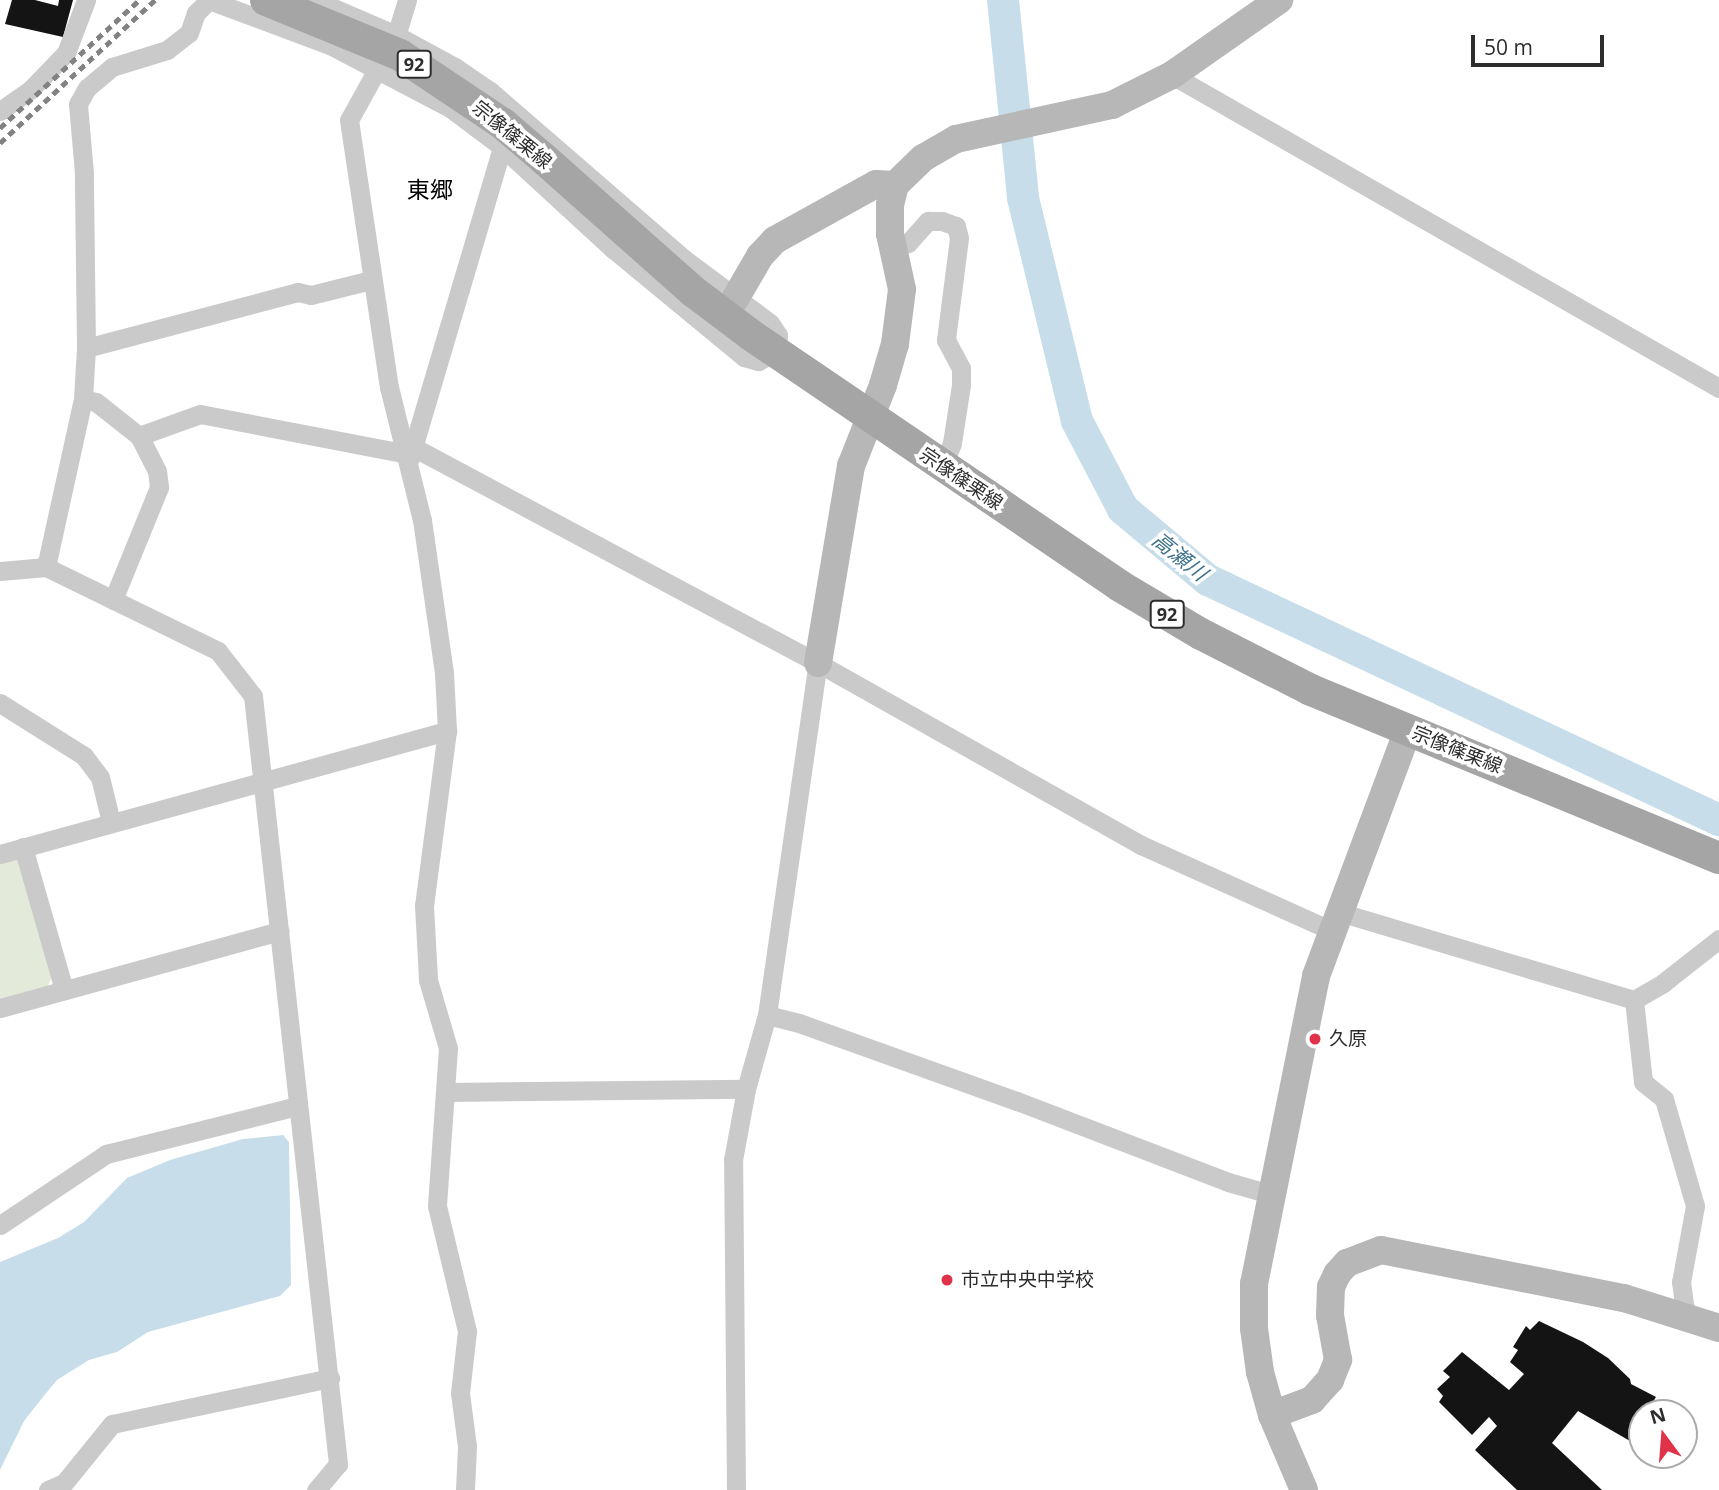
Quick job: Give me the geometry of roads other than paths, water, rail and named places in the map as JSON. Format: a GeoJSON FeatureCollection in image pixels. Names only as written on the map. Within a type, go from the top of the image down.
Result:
{"type":"FeatureCollection","features":[{"type":"Feature","properties":{"kind":"main road","name":"宗像篠栗線"},"geometry":{"type":"LineString","coordinates":[[266,0],[400,55],[503,124],[694,292],[776,352],[1120,586],[1201,634],[1264,668],[1719,858]]}},
{"type":"Feature","properties":{"kind":"street"},"geometry":{"type":"LineString","coordinates":[[0,111],[31,89],[66,53],[86,0]]}},
{"type":"Feature","properties":{"kind":"street"},"geometry":{"type":"LineString","coordinates":[[46,567],[83,400],[86,348],[83,173],[78,104],[87,88],[112,67],[167,50],[189,33],[196,13],[209,0],[332,46],[450,108],[502,147],[612,248],[744,357],[758,361],[776,352],[778,335],[769,323],[735,299],[490,91],[455,67],[396,35],[315,0]]}},
{"type":"Feature","properties":{"kind":"street"},"geometry":{"type":"LineString","coordinates":[[407,0],[396,35],[375,68],[349,120],[389,387],[410,454],[444,673],[447,731],[424,905],[429,979],[447,1048],[437,1206],[467,1331],[460,1393],[467,1446],[465,1490]]}},
{"type":"Feature","properties":{"kind":"street"},"geometry":{"type":"LineString","coordinates":[[736,1490],[733,1160],[746,1089],[767,1014],[818,663],[850,466],[895,344],[902,289],[890,234],[890,205],[895,185],[923,158],[956,139],[1112,105],[1172,75],[1279,0]]}},
{"type":"Feature","properties":{"kind":"street"},"geometry":{"type":"LineString","coordinates":[[1172,75],[1719,388]]}},
{"type":"Feature","properties":{"kind":"street"},"geometry":{"type":"LineString","coordinates":[[410,454],[502,147]]}},
{"type":"Feature","properties":{"kind":"street"},"geometry":{"type":"LineString","coordinates":[[735,299],[760,256],[775,240],[876,184],[895,185]]}},
{"type":"Feature","properties":{"kind":"street"},"geometry":{"type":"LineString","coordinates":[[893,248],[908,243],[928,221],[942,221],[956,226],[959,238],[946,340],[961,368],[961,385],[952,443],[943,467]]}},
{"type":"Feature","properties":{"kind":"street"},"geometry":{"type":"LineString","coordinates":[[86,348],[298,292],[311,295],[371,280]]}},
{"type":"Feature","properties":{"kind":"street"},"geometry":{"type":"LineString","coordinates":[[83,400],[96,402],[139,436],[157,471],[159,487],[113,600]]}},
{"type":"Feature","properties":{"kind":"street"},"geometry":{"type":"LineString","coordinates":[[139,436],[200,414],[410,454],[818,663],[1141,845],[1336,922],[1634,1000],[1663,983],[1719,939]]}},
{"type":"Feature","properties":{"kind":"street"},"geometry":{"type":"LineString","coordinates":[[0,571],[46,567],[218,651],[253,696],[265,781],[297,1106],[338,1464],[316,1490]]}},
{"type":"Feature","properties":{"kind":"street"},"geometry":{"type":"LineString","coordinates":[[0,703],[85,756],[100,777],[111,822]]}},
{"type":"Feature","properties":{"kind":"street"},"geometry":{"type":"LineString","coordinates":[[1304,1490],[1272,1415],[1260,1372],[1254,1328],[1254,1295],[1270,1194],[1316,976],[1408,730]]}},
{"type":"Feature","properties":{"kind":"street"},"geometry":{"type":"LineString","coordinates":[[0,854],[447,731]]}},
{"type":"Feature","properties":{"kind":"street"},"geometry":{"type":"LineString","coordinates":[[23,848],[64,990]]}},
{"type":"Feature","properties":{"kind":"street"},"geometry":{"type":"LineString","coordinates":[[0,1008],[280,931]]}},
{"type":"Feature","properties":{"kind":"street"},"geometry":{"type":"LineString","coordinates":[[1634,1000],[1643,1082],[1664,1099],[1695,1206],[1681,1282],[1686,1316]]}},
{"type":"Feature","properties":{"kind":"street"},"geometry":{"type":"LineString","coordinates":[[767,1014],[1004,1096],[1228,1182],[1270,1194]]}},
{"type":"Feature","properties":{"kind":"street"},"geometry":{"type":"LineString","coordinates":[[445,1092],[746,1089]]}},
{"type":"Feature","properties":{"kind":"street"},"geometry":{"type":"LineString","coordinates":[[0,1225],[106,1154],[297,1106]]}},
{"type":"Feature","properties":{"kind":"street"},"geometry":{"type":"LineString","coordinates":[[1272,1415],[1312,1400],[1330,1380],[1338,1360],[1330,1315],[1331,1287],[1347,1263],[1369,1253],[1400,1252],[1624,1298],[1719,1328]]}},
{"type":"Feature","properties":{"kind":"street"},"geometry":{"type":"LineString","coordinates":[[60,1487],[112,1423],[330,1378]]}},
{"type":"Feature","properties":{"kind":"water"},"geometry":{"type":"Polygon","coordinates":[[[283,1135],[289,1142],[291,1285],[280,1296],[148,1332],[117,1352],[89,1360],[57,1380],[24,1421],[0,1470],[0,1262],[58,1238],[84,1222],[127,1178],[170,1160],[243,1139],[283,1135]]]}},
{"type":"Feature","properties":{"kind":"waterway","name":"高瀬川"},"geometry":{"type":"LineString","coordinates":[[1003,0],[1023,198],[1077,421],[1123,509],[1208,580],[1719,820]]}},
{"type":"Feature","properties":{"kind":"railway"},"geometry":{"type":"LineString","coordinates":[[0,128],[139,0]]}},
{"type":"Feature","properties":{"kind":"railway"},"geometry":{"type":"LineString","coordinates":[[0,143],[155,0]]}},
{"type":"Feature","properties":{"kind":"place","name":"久原"},"geometry":{"type":"Point","coordinates":[1315,1039]}},
{"type":"Feature","properties":{"kind":"place","name":"市立中央中学校"},"geometry":{"type":"Point","coordinates":[947,1280]}},
{"type":"Feature","properties":{"kind":"district","name":"東郷"},"geometry":{"type":"Point","coordinates":[430,189]}}]}
